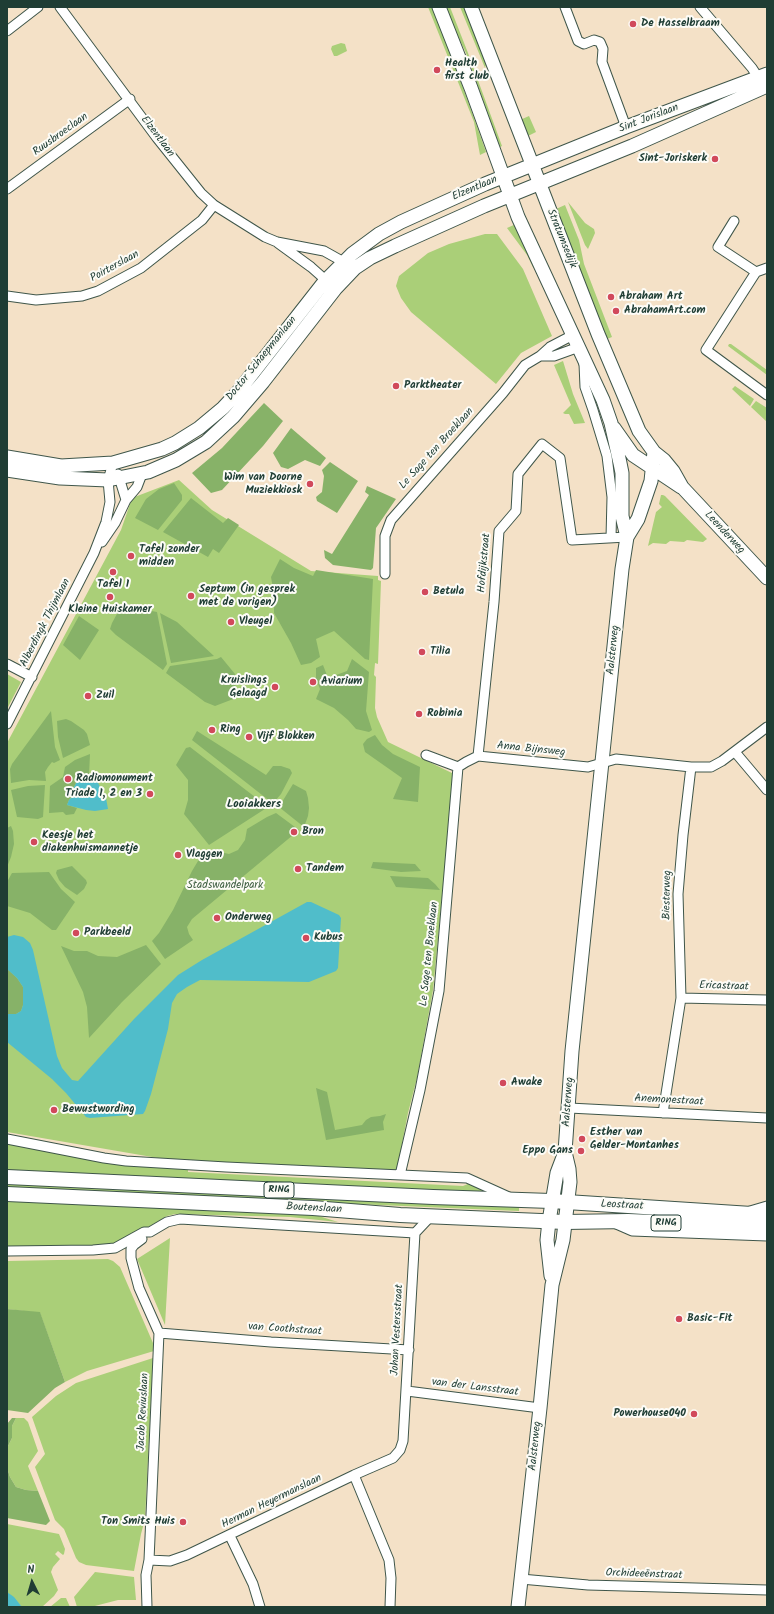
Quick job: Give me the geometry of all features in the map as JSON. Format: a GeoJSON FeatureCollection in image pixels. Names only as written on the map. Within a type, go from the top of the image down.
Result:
{"type":"FeatureCollection","features":[{"type":"Feature","properties":{"kind":"main road"},"geometry":{"type":"LineString","coordinates":[[439,7],[471,88],[518,217],[603,400],[611,423]]}},
{"type":"Feature","properties":{"kind":"main road","name":"Stratumsedijk"},"geometry":{"type":"LineString","coordinates":[[471,7],[598,334],[639,431],[654,452]]}},
{"type":"Feature","properties":{"kind":"main road","name":"Sint Jorislaan"},"geometry":{"type":"LineString","coordinates":[[503,177],[626,127],[764,81]]}},
{"type":"Feature","properties":{"kind":"main road","name":"Sint Jorislaan"},"geometry":{"type":"LineString","coordinates":[[510,196],[632,146],[764,81]]}},
{"type":"Feature","properties":{"kind":"main road","name":"Elzentlaan"},"geometry":{"type":"LineString","coordinates":[[343,262],[379,234],[398,223],[503,177]]}},
{"type":"Feature","properties":{"kind":"main road","name":"Elzentlaan"},"geometry":{"type":"LineString","coordinates":[[336,288],[355,268],[373,256],[510,196]]}},
{"type":"Feature","properties":{"kind":"main road","name":"Doctor Schaepmanlaan"},"geometry":{"type":"LineString","coordinates":[[7,457],[61,466],[113,463],[162,449],[186,436],[214,416],[238,392],[325,281],[343,262]]}},
{"type":"Feature","properties":{"kind":"main road","name":"Doctor Schaepmanlaan"},"geometry":{"type":"LineString","coordinates":[[7,470],[60,478],[114,479],[142,474],[191,452],[220,430],[233,417],[263,382],[336,288]]}},
{"type":"Feature","properties":{"kind":"main road","name":"Leenderweg"},"geometry":{"type":"LineString","coordinates":[[611,423],[634,455],[682,487],[767,578]]}},
{"type":"Feature","properties":{"kind":"main road","name":"Aalsterweg"},"geometry":{"type":"LineString","coordinates":[[518,1607],[552,1285],[562,1243],[567,1202],[569,1176],[566,1152],[572,1051],[595,840],[590,814],[594,771],[603,762],[622,569],[627,537],[622,516],[622,473],[611,423]]}},
{"type":"Feature","properties":{"kind":"main road"},"geometry":{"type":"LineString","coordinates":[[653,468],[654,452]]}},
{"type":"Feature","properties":{"kind":"main road","name":"Leenderweg"},"geometry":{"type":"LineString","coordinates":[[654,452],[674,471],[682,487]]}},
{"type":"Feature","properties":{"kind":"main road","name":"Aalsterweg"},"geometry":{"type":"LineString","coordinates":[[627,537],[638,519],[648,494],[653,468]]}},
{"type":"Feature","properties":{"kind":"main road","name":"Aalsterweg"},"geometry":{"type":"LineString","coordinates":[[552,1285],[547,1240],[551,1201],[557,1173],[566,1152]]}},
{"type":"Feature","properties":{"kind":"main road","name":"Boutenslaan"},"geometry":{"type":"LineString","coordinates":[[7,1177],[551,1201]]}},
{"type":"Feature","properties":{"kind":"main road","name":"Boutenslaan"},"geometry":{"type":"LineString","coordinates":[[7,1194],[313,1208],[549,1222]]}},
{"type":"Feature","properties":{"kind":"main road","name":"Leostraat"},"geometry":{"type":"LineString","coordinates":[[551,1201],[767,1215]]}},
{"type":"Feature","properties":{"kind":"main road","name":"Leostraat"},"geometry":{"type":"LineString","coordinates":[[549,1222],[628,1221],[767,1228]]}},
{"type":"Feature","properties":{"kind":"street"},"geometry":{"type":"LineString","coordinates":[[7,31],[38,7]]}},
{"type":"Feature","properties":{"kind":"street","name":"Elzentlaan"},"geometry":{"type":"LineString","coordinates":[[60,7],[167,150],[201,192],[214,205],[253,231],[277,242],[310,267],[325,281],[336,288]]}},
{"type":"Feature","properties":{"kind":"street"},"geometry":{"type":"LineString","coordinates":[[565,7],[578,41],[584,44],[594,40],[600,42],[603,49],[602,62],[626,127]]}},
{"type":"Feature","properties":{"kind":"street"},"geometry":{"type":"LineString","coordinates":[[700,7],[764,81]]}},
{"type":"Feature","properties":{"kind":"street","name":"Ruusbroeclaan"},"geometry":{"type":"LineString","coordinates":[[7,189],[130,99]]}},
{"type":"Feature","properties":{"kind":"street","name":"Poirterslaan"},"geometry":{"type":"LineString","coordinates":[[7,296],[36,300],[82,296],[98,291],[140,268],[202,220],[214,205]]}},
{"type":"Feature","properties":{"kind":"street"},"geometry":{"type":"LineString","coordinates":[[734,221],[718,247],[756,272]]}},
{"type":"Feature","properties":{"kind":"street","name":"Elzentlaan"},"geometry":{"type":"LineString","coordinates":[[277,242],[324,251],[355,268]]}},
{"type":"Feature","properties":{"kind":"street"},"geometry":{"type":"LineString","coordinates":[[767,268],[756,272],[706,350],[767,395]]}},
{"type":"Feature","properties":{"kind":"street","name":"Le Sage ten Broeklaan"},"geometry":{"type":"LineString","coordinates":[[385,574],[384,536],[391,520],[503,393],[525,365],[540,356],[550,347],[578,347]]}},
{"type":"Feature","properties":{"kind":"street"},"geometry":{"type":"LineString","coordinates":[[578,347],[584,388],[593,410],[607,456],[612,497],[611,538],[627,537]]}},
{"type":"Feature","properties":{"kind":"street","name":"Le Sage ten Broeklaan"},"geometry":{"type":"LineString","coordinates":[[540,356],[554,356],[578,347]]}},
{"type":"Feature","properties":{"kind":"street","name":"Hofdijkstraat"},"geometry":{"type":"LineString","coordinates":[[478,756],[494,602],[499,531],[516,511],[518,474],[542,444],[560,458],[572,540],[611,538]]}},
{"type":"Feature","properties":{"kind":"street","name":"Alberdingk Thijmlaan"},"geometry":{"type":"LineString","coordinates":[[7,724],[94,553],[106,522],[114,479],[113,463]]}},
{"type":"Feature","properties":{"kind":"street","name":"Alberdingk Thijmlaan"},"geometry":{"type":"LineString","coordinates":[[94,553],[115,523],[126,500],[137,487],[142,474]]}},
{"type":"Feature","properties":{"kind":"street"},"geometry":{"type":"LineString","coordinates":[[114,479],[126,500]]}},
{"type":"Feature","properties":{"kind":"street"},"geometry":{"type":"LineString","coordinates":[[7,664],[32,677]]}},
{"type":"Feature","properties":{"kind":"street"},"geometry":{"type":"LineString","coordinates":[[691,767],[711,767],[716,765],[767,727]]}},
{"type":"Feature","properties":{"kind":"street"},"geometry":{"type":"LineString","coordinates":[[735,752],[767,790]]}},
{"type":"Feature","properties":{"kind":"street"},"geometry":{"type":"LineString","coordinates":[[426,755],[458,767],[478,756]]}},
{"type":"Feature","properties":{"kind":"street","name":"Anna Bijnsweg"},"geometry":{"type":"LineString","coordinates":[[478,756],[588,768],[616,759],[691,767]]}},
{"type":"Feature","properties":{"kind":"street","name":"Le Sage ten Broeklaan"},"geometry":{"type":"LineString","coordinates":[[400,1175],[420,1090],[439,991],[458,767]]}},
{"type":"Feature","properties":{"kind":"street","name":"Biesterweg"},"geometry":{"type":"LineString","coordinates":[[663,1113],[681,998],[678,894],[691,767]]}},
{"type":"Feature","properties":{"kind":"street","name":"Ericastraat"},"geometry":{"type":"LineString","coordinates":[[681,998],[767,1000]]}},
{"type":"Feature","properties":{"kind":"street","name":"Anemonestraat"},"geometry":{"type":"LineString","coordinates":[[569,1108],[767,1118]]}},
{"type":"Feature","properties":{"kind":"street","name":"Boutenslaan"},"geometry":{"type":"LineString","coordinates":[[7,1139],[126,1161],[467,1178],[515,1200]]}},
{"type":"Feature","properties":{"kind":"street","name":"Leostraat"},"geometry":{"type":"LineString","coordinates":[[741,1213],[767,1206]]}},
{"type":"Feature","properties":{"kind":"street"},"geometry":{"type":"LineString","coordinates":[[416,1233],[431,1216]]}},
{"type":"Feature","properties":{"kind":"street","name":"Boutenslaan"},"geometry":{"type":"LineString","coordinates":[[7,1251],[93,1250],[114,1248],[144,1232],[150,1232],[167,1222],[180,1219],[416,1233]]}},
{"type":"Feature","properties":{"kind":"street","name":"Leostraat"},"geometry":{"type":"LineString","coordinates":[[611,1222],[632,1231],[767,1236]]}},
{"type":"Feature","properties":{"kind":"street","name":"Jacob Reviuslaan"},"geometry":{"type":"LineString","coordinates":[[147,1607],[146,1575],[149,1560],[159,1333],[139,1288],[131,1258],[131,1249],[150,1232]]}},
{"type":"Feature","properties":{"kind":"street","name":"Johan Vestersstraat"},"geometry":{"type":"LineString","coordinates":[[400,1450],[404,1441],[416,1233]]}},
{"type":"Feature","properties":{"kind":"street","name":"van Coothstraat"},"geometry":{"type":"LineString","coordinates":[[159,1333],[271,1342],[409,1350]]}},
{"type":"Feature","properties":{"kind":"street","name":"van der Lansstraat"},"geometry":{"type":"LineString","coordinates":[[407,1391],[540,1408]]}},
{"type":"Feature","properties":{"kind":"street","name":"Herman Heyermanslaan"},"geometry":{"type":"LineString","coordinates":[[149,1560],[170,1561],[187,1555],[230,1536],[354,1475],[393,1458],[400,1450]]}},
{"type":"Feature","properties":{"kind":"street"},"geometry":{"type":"LineString","coordinates":[[354,1475],[389,1560],[391,1578],[390,1607]]}},
{"type":"Feature","properties":{"kind":"street"},"geometry":{"type":"LineString","coordinates":[[230,1536],[253,1584],[260,1607]]}},
{"type":"Feature","properties":{"kind":"street","name":"Orchideeënstraat"},"geometry":{"type":"LineString","coordinates":[[521,1579],[588,1585],[767,1590]]}},
{"type":"Feature","properties":{"kind":"green space"},"geometry":{"type":"Polygon","coordinates":[[[428,7],[434,7],[486,152],[480,155],[474,122],[428,7]]]}},
{"type":"Feature","properties":{"kind":"green space"},"geometry":{"type":"Polygon","coordinates":[[[444,7],[450,7],[502,146],[500,147],[466,53],[444,7]]]}},
{"type":"Feature","properties":{"kind":"green space"},"geometry":{"type":"Polygon","coordinates":[[[460,7],[466,7],[487,61],[485,68],[460,7]]]}},
{"type":"Feature","properties":{"kind":"green space"},"geometry":{"type":"Polygon","coordinates":[[[341,43],[345,44],[347,51],[334,56],[331,49],[332,46],[341,43]]]}},
{"type":"Feature","properties":{"kind":"green space"},"geometry":{"type":"Polygon","coordinates":[[[529,116],[536,132],[528,136],[520,120],[529,116]]]}},
{"type":"Feature","properties":{"kind":"green space"},"geometry":{"type":"Polygon","coordinates":[[[568,202],[585,223],[594,229],[595,233],[588,249],[585,245],[568,202]]]}},
{"type":"Feature","properties":{"kind":"green space"},"geometry":{"type":"Polygon","coordinates":[[[565,205],[579,240],[584,264],[612,337],[607,339],[556,209],[565,205]]]}},
{"type":"Feature","properties":{"kind":"green space"},"geometry":{"type":"Polygon","coordinates":[[[516,224],[535,266],[533,267],[527,255],[507,228],[516,224]]]}},
{"type":"Feature","properties":{"kind":"green space"},"geometry":{"type":"Polygon","coordinates":[[[485,234],[497,234],[523,269],[552,336],[521,353],[496,384],[411,312],[401,298],[396,286],[399,276],[428,253],[449,244],[485,234]]]}},
{"type":"Feature","properties":{"kind":"green space"},"geometry":{"type":"Polygon","coordinates":[[[729,344],[767,370],[767,375],[728,346],[729,344]]]}},
{"type":"Feature","properties":{"kind":"green space"},"geometry":{"type":"Polygon","coordinates":[[[563,361],[573,394],[585,423],[574,424],[569,414],[563,413],[571,405],[554,365],[563,361]]]}},
{"type":"Feature","properties":{"kind":"green space"},"geometry":{"type":"Polygon","coordinates":[[[735,386],[754,399],[750,406],[732,389],[735,386]]]}},
{"type":"Feature","properties":{"kind":"green space"},"geometry":{"type":"Polygon","coordinates":[[[756,401],[767,408],[767,422],[751,407],[756,401]]]}},
{"type":"Feature","properties":{"kind":"green space"},"geometry":{"type":"Polygon","coordinates":[[[264,403],[283,421],[263,446],[222,490],[211,493],[192,473],[222,448],[264,403]]]}},
{"type":"Feature","properties":{"kind":"green space"},"geometry":{"type":"Polygon","coordinates":[[[291,428],[326,458],[320,466],[305,460],[288,469],[281,467],[273,453],[291,428]]]}},
{"type":"Feature","properties":{"kind":"green space"},"geometry":{"type":"Polygon","coordinates":[[[330,462],[358,481],[337,513],[317,501],[316,497],[322,492],[324,476],[322,470],[330,462]]]}},
{"type":"Feature","properties":{"kind":"green space","name":"Stadswandelpark"},"geometry":{"type":"Polygon","coordinates":[[[179,480],[212,510],[311,571],[378,576],[378,580],[381,581],[378,664],[375,663],[374,675],[376,677],[375,708],[377,717],[388,742],[454,774],[433,990],[417,1078],[408,1113],[396,1175],[158,1158],[7,1132],[7,743],[121,530],[132,498],[179,480]]]}},
{"type":"Feature","properties":{"kind":"green space"},"geometry":{"type":"Polygon","coordinates":[[[174,483],[182,495],[182,500],[158,530],[135,518],[146,499],[159,489],[174,483]]]}},
{"type":"Feature","properties":{"kind":"green space"},"geometry":{"type":"Polygon","coordinates":[[[367,486],[396,499],[376,528],[373,568],[371,570],[333,565],[325,558],[324,550],[332,554],[369,495],[365,492],[367,486]]]}},
{"type":"Feature","properties":{"kind":"green space"},"geometry":{"type":"Polygon","coordinates":[[[661,495],[665,496],[707,539],[703,542],[687,540],[684,542],[670,541],[666,544],[653,543],[648,546],[656,512],[662,507],[659,504],[661,495]]]}},
{"type":"Feature","properties":{"kind":"green space"},"geometry":{"type":"Polygon","coordinates":[[[191,498],[223,523],[228,518],[239,525],[219,553],[213,549],[208,557],[163,532],[191,498]]]}},
{"type":"Feature","properties":{"kind":"green space"},"geometry":{"type":"Polygon","coordinates":[[[280,559],[294,568],[313,576],[316,570],[373,579],[369,660],[365,659],[334,631],[316,639],[320,657],[311,663],[301,665],[291,643],[274,613],[274,594],[271,577],[280,559]]]}},
{"type":"Feature","properties":{"kind":"green space"},"geometry":{"type":"Polygon","coordinates":[[[141,609],[157,612],[167,664],[163,670],[110,629],[118,612],[141,609]]]}},
{"type":"Feature","properties":{"kind":"green space"},"geometry":{"type":"Polygon","coordinates":[[[160,613],[177,622],[214,656],[171,663],[160,613]]]}},
{"type":"Feature","properties":{"kind":"green space"},"geometry":{"type":"Polygon","coordinates":[[[79,616],[99,630],[80,660],[63,645],[79,616]]]}},
{"type":"Feature","properties":{"kind":"green space"},"geometry":{"type":"Polygon","coordinates":[[[221,657],[235,674],[236,698],[215,706],[205,702],[166,673],[170,666],[217,659],[221,657]]]}},
{"type":"Feature","properties":{"kind":"green space"},"geometry":{"type":"Polygon","coordinates":[[[352,659],[369,672],[366,711],[372,730],[369,732],[356,729],[334,708],[316,699],[320,689],[316,679],[316,668],[323,665],[328,678],[347,671],[352,659]]]}},
{"type":"Feature","properties":{"kind":"green space"},"geometry":{"type":"Polygon","coordinates":[[[7,674],[21,682],[7,709],[7,674]]]}},
{"type":"Feature","properties":{"kind":"green space"},"geometry":{"type":"Polygon","coordinates":[[[51,711],[55,747],[60,760],[54,763],[52,762],[48,767],[45,772],[46,781],[29,780],[11,783],[10,769],[12,764],[51,711]]]}},
{"type":"Feature","properties":{"kind":"green space"},"geometry":{"type":"Polygon","coordinates":[[[66,719],[84,730],[87,734],[90,745],[63,758],[58,737],[57,721],[66,719]]]}},
{"type":"Feature","properties":{"kind":"green space"},"geometry":{"type":"Polygon","coordinates":[[[197,731],[266,775],[273,766],[281,766],[290,769],[292,773],[281,794],[275,801],[271,802],[192,740],[197,731]]]}},
{"type":"Feature","properties":{"kind":"green space"},"geometry":{"type":"Polygon","coordinates":[[[375,735],[382,745],[393,754],[420,767],[418,802],[393,799],[402,778],[365,752],[363,744],[367,739],[375,735]]]}},
{"type":"Feature","properties":{"kind":"green space"},"geometry":{"type":"Polygon","coordinates":[[[190,747],[268,807],[209,845],[184,814],[188,800],[188,780],[176,765],[186,748],[190,747]]]}},
{"type":"Feature","properties":{"kind":"green space"},"geometry":{"type":"Polygon","coordinates":[[[90,754],[89,776],[84,774],[76,783],[73,796],[67,805],[77,808],[74,814],[66,815],[63,812],[49,813],[50,786],[63,777],[65,767],[75,760],[90,754]]]}},
{"type":"Feature","properties":{"kind":"green space"},"geometry":{"type":"Polygon","coordinates":[[[293,784],[306,791],[308,798],[308,816],[304,827],[279,807],[293,784]]]}},
{"type":"Feature","properties":{"kind":"green space"},"geometry":{"type":"Polygon","coordinates":[[[45,785],[43,817],[38,819],[17,817],[11,790],[28,786],[45,785]]]}},
{"type":"Feature","properties":{"kind":"green space"},"geometry":{"type":"Polygon","coordinates":[[[276,813],[299,830],[192,919],[187,927],[193,940],[165,959],[152,941],[159,933],[173,910],[198,861],[211,850],[229,854],[238,850],[245,840],[247,829],[276,813]]]}},
{"type":"Feature","properties":{"kind":"green space"},"geometry":{"type":"Polygon","coordinates":[[[11,826],[14,844],[7,867],[7,828],[11,826]]]}},
{"type":"Feature","properties":{"kind":"green space"},"geometry":{"type":"Polygon","coordinates":[[[373,862],[415,864],[421,871],[401,872],[371,868],[373,862]]]}},
{"type":"Feature","properties":{"kind":"green space"},"geometry":{"type":"Polygon","coordinates":[[[72,866],[86,880],[87,883],[84,889],[77,895],[65,887],[59,880],[56,873],[57,870],[72,866]]]}},
{"type":"Feature","properties":{"kind":"green space"},"geometry":{"type":"Polygon","coordinates":[[[49,872],[61,889],[75,902],[56,930],[52,930],[30,913],[7,906],[7,882],[12,873],[49,872]]]}},
{"type":"Feature","properties":{"kind":"green space"},"geometry":{"type":"Polygon","coordinates":[[[390,876],[428,878],[440,890],[396,887],[390,876]]]}},
{"type":"Feature","properties":{"kind":"green space"},"geometry":{"type":"Polygon","coordinates":[[[146,945],[161,964],[122,1002],[89,1038],[87,1007],[83,992],[61,946],[74,951],[87,951],[98,956],[117,957],[146,945]]]}},
{"type":"Feature","properties":{"kind":"green space"},"geometry":{"type":"Polygon","coordinates":[[[7,969],[17,978],[23,987],[23,1005],[21,1011],[11,1015],[7,1014],[7,969]]]}},
{"type":"Feature","properties":{"kind":"green space"},"geometry":{"type":"Polygon","coordinates":[[[316,1088],[327,1092],[335,1130],[362,1125],[371,1117],[386,1114],[383,1122],[384,1130],[326,1140],[316,1088]]]}},
{"type":"Feature","properties":{"kind":"green space"},"geometry":{"type":"Polygon","coordinates":[[[7,1143],[188,1168],[188,1172],[463,1186],[470,1183],[489,1191],[489,1193],[7,1172],[7,1143]]]}},
{"type":"Feature","properties":{"kind":"green space"},"geometry":{"type":"Polygon","coordinates":[[[7,1182],[519,1205],[519,1211],[7,1189],[7,1182]]]}},
{"type":"Feature","properties":{"kind":"green space"},"geometry":{"type":"Polygon","coordinates":[[[7,1198],[306,1212],[338,1222],[290,1217],[175,1214],[167,1216],[123,1242],[111,1245],[7,1248],[7,1198]]]}},
{"type":"Feature","properties":{"kind":"green space"},"geometry":{"type":"Polygon","coordinates":[[[170,1238],[165,1325],[137,1259],[170,1238]]]}},
{"type":"Feature","properties":{"kind":"green space"},"geometry":{"type":"Polygon","coordinates":[[[108,1259],[120,1267],[153,1343],[154,1351],[87,1371],[65,1382],[40,1313],[7,1309],[7,1261],[108,1259]]]}},
{"type":"Feature","properties":{"kind":"green space"},"geometry":{"type":"Polygon","coordinates":[[[7,1309],[40,1312],[65,1382],[55,1388],[28,1413],[7,1410],[7,1309]]]}},
{"type":"Feature","properties":{"kind":"green space"},"geometry":{"type":"Polygon","coordinates":[[[153,1358],[145,1519],[134,1571],[86,1565],[79,1562],[76,1558],[64,1529],[55,1520],[35,1467],[45,1454],[32,1417],[56,1396],[76,1383],[153,1358]]]}},
{"type":"Feature","properties":{"kind":"green space"},"geometry":{"type":"Polygon","coordinates":[[[12,1418],[16,1418],[12,1426],[12,1438],[7,1448],[7,1424],[12,1418]]]}},
{"type":"Feature","properties":{"kind":"green space"},"geometry":{"type":"Polygon","coordinates":[[[16,1418],[24,1418],[28,1422],[38,1451],[28,1466],[38,1491],[16,1487],[7,1468],[7,1448],[12,1438],[12,1426],[16,1418]]]}},
{"type":"Feature","properties":{"kind":"green space"},"geometry":{"type":"Polygon","coordinates":[[[7,1468],[16,1487],[38,1491],[50,1521],[46,1525],[7,1518],[7,1468]]]}},
{"type":"Feature","properties":{"kind":"green space"},"geometry":{"type":"Polygon","coordinates":[[[7,1524],[59,1534],[65,1549],[64,1554],[63,1555],[58,1551],[55,1554],[60,1559],[53,1567],[51,1572],[58,1590],[42,1607],[22,1607],[7,1592],[7,1524]]]}},
{"type":"Feature","properties":{"kind":"green space"},"geometry":{"type":"Polygon","coordinates":[[[95,1572],[134,1577],[136,1600],[118,1600],[91,1607],[77,1607],[74,1597],[95,1572]]]}},
{"type":"Feature","properties":{"kind":"green space"},"geometry":{"type":"Polygon","coordinates":[[[61,1598],[66,1598],[70,1607],[50,1607],[61,1598]]]}},
{"type":"Feature","properties":{"kind":"water"},"geometry":{"type":"Polygon","coordinates":[[[84,774],[97,781],[106,798],[108,809],[95,811],[67,805],[73,796],[74,787],[80,775],[84,774]]]}},
{"type":"Feature","properties":{"kind":"water"},"geometry":{"type":"Polygon","coordinates":[[[307,902],[311,902],[339,915],[341,918],[338,968],[336,971],[309,982],[200,980],[177,994],[172,1003],[168,1029],[151,1094],[143,1114],[90,1118],[86,1117],[52,1079],[7,1042],[7,1014],[16,1014],[21,1011],[23,1005],[23,987],[17,978],[7,969],[7,937],[14,935],[23,937],[30,943],[33,950],[57,1056],[62,1068],[72,1080],[78,1081],[134,1019],[178,975],[202,960],[307,902]]]}},
{"type":"Feature","properties":{"kind":"water"},"geometry":{"type":"Polygon","coordinates":[[[7,1592],[14,1597],[22,1607],[7,1607],[7,1592]]]}},
{"type":"Feature","properties":{"kind":"place","name":"De Hasselbraam"},"geometry":{"type":"Point","coordinates":[633,24]}},
{"type":"Feature","properties":{"kind":"place","name":"Health first club"},"geometry":{"type":"Point","coordinates":[437,70]}},
{"type":"Feature","properties":{"kind":"place","name":"Sint-Joriskerk"},"geometry":{"type":"Point","coordinates":[715,159]}},
{"type":"Feature","properties":{"kind":"place","name":"Abraham Art"},"geometry":{"type":"Point","coordinates":[611,297]}},
{"type":"Feature","properties":{"kind":"place","name":"AbrahamArt.com"},"geometry":{"type":"Point","coordinates":[616,311]}},
{"type":"Feature","properties":{"kind":"place","name":"Parktheater"},"geometry":{"type":"Point","coordinates":[396,386]}},
{"type":"Feature","properties":{"kind":"place","name":"Wim van Doorne Muziekkiosk"},"geometry":{"type":"Point","coordinates":[310,484]}},
{"type":"Feature","properties":{"kind":"place","name":"Tafel zonder midden"},"geometry":{"type":"Point","coordinates":[131,556]}},
{"type":"Feature","properties":{"kind":"place","name":"Tafel 1"},"geometry":{"type":"Point","coordinates":[113,572]}},
{"type":"Feature","properties":{"kind":"place","name":"Betula"},"geometry":{"type":"Point","coordinates":[425,592]}},
{"type":"Feature","properties":{"kind":"place","name":"Septum (in gesprek met de vorigen)"},"geometry":{"type":"Point","coordinates":[191,596]}},
{"type":"Feature","properties":{"kind":"place","name":"Kleine Huiskamer"},"geometry":{"type":"Point","coordinates":[110,597]}},
{"type":"Feature","properties":{"kind":"place","name":"Vleugel"},"geometry":{"type":"Point","coordinates":[231,622]}},
{"type":"Feature","properties":{"kind":"place","name":"Tilia"},"geometry":{"type":"Point","coordinates":[422,652]}},
{"type":"Feature","properties":{"kind":"place","name":"Aviarium"},"geometry":{"type":"Point","coordinates":[313,682]}},
{"type":"Feature","properties":{"kind":"place","name":"Kruislings Gelaagd"},"geometry":{"type":"Point","coordinates":[275,687]}},
{"type":"Feature","properties":{"kind":"place","name":"Zuil"},"geometry":{"type":"Point","coordinates":[88,696]}},
{"type":"Feature","properties":{"kind":"place","name":"Robinia"},"geometry":{"type":"Point","coordinates":[419,714]}},
{"type":"Feature","properties":{"kind":"place","name":"Ring"},"geometry":{"type":"Point","coordinates":[212,730]}},
{"type":"Feature","properties":{"kind":"place","name":"Vijf Blokken"},"geometry":{"type":"Point","coordinates":[249,737]}},
{"type":"Feature","properties":{"kind":"place","name":"Radiomonument"},"geometry":{"type":"Point","coordinates":[68,779]}},
{"type":"Feature","properties":{"kind":"place","name":"Triade 1, 2 en 3"},"geometry":{"type":"Point","coordinates":[150,794]}},
{"type":"Feature","properties":{"kind":"place","name":"Bron"},"geometry":{"type":"Point","coordinates":[294,832]}},
{"type":"Feature","properties":{"kind":"place","name":"Keesje het diakenhuismannetje"},"geometry":{"type":"Point","coordinates":[34,842]}},
{"type":"Feature","properties":{"kind":"place","name":"Vlaggen"},"geometry":{"type":"Point","coordinates":[178,855]}},
{"type":"Feature","properties":{"kind":"place","name":"Tandem"},"geometry":{"type":"Point","coordinates":[298,869]}},
{"type":"Feature","properties":{"kind":"place","name":"Onderweg"},"geometry":{"type":"Point","coordinates":[217,918]}},
{"type":"Feature","properties":{"kind":"place","name":"Parkbeeld"},"geometry":{"type":"Point","coordinates":[76,933]}},
{"type":"Feature","properties":{"kind":"place","name":"Kubus"},"geometry":{"type":"Point","coordinates":[306,938]}},
{"type":"Feature","properties":{"kind":"place","name":"Awake"},"geometry":{"type":"Point","coordinates":[503,1083]}},
{"type":"Feature","properties":{"kind":"place","name":"Bewustwording"},"geometry":{"type":"Point","coordinates":[54,1110]}},
{"type":"Feature","properties":{"kind":"place","name":"Esther van Gelder-Montanhes"},"geometry":{"type":"Point","coordinates":[582,1139]}},
{"type":"Feature","properties":{"kind":"place","name":"Eppo Gans"},"geometry":{"type":"Point","coordinates":[581,1151]}},
{"type":"Feature","properties":{"kind":"place","name":"Basic-Fit"},"geometry":{"type":"Point","coordinates":[679,1319]}},
{"type":"Feature","properties":{"kind":"place","name":"Powerhouse040"},"geometry":{"type":"Point","coordinates":[694,1414]}},
{"type":"Feature","properties":{"kind":"place","name":"Ton Smits Huis"},"geometry":{"type":"Point","coordinates":[183,1522]}},
{"type":"Feature","properties":{"kind":"district","name":"Looiakkers"},"geometry":{"type":"Point","coordinates":[254,805]}}]}
